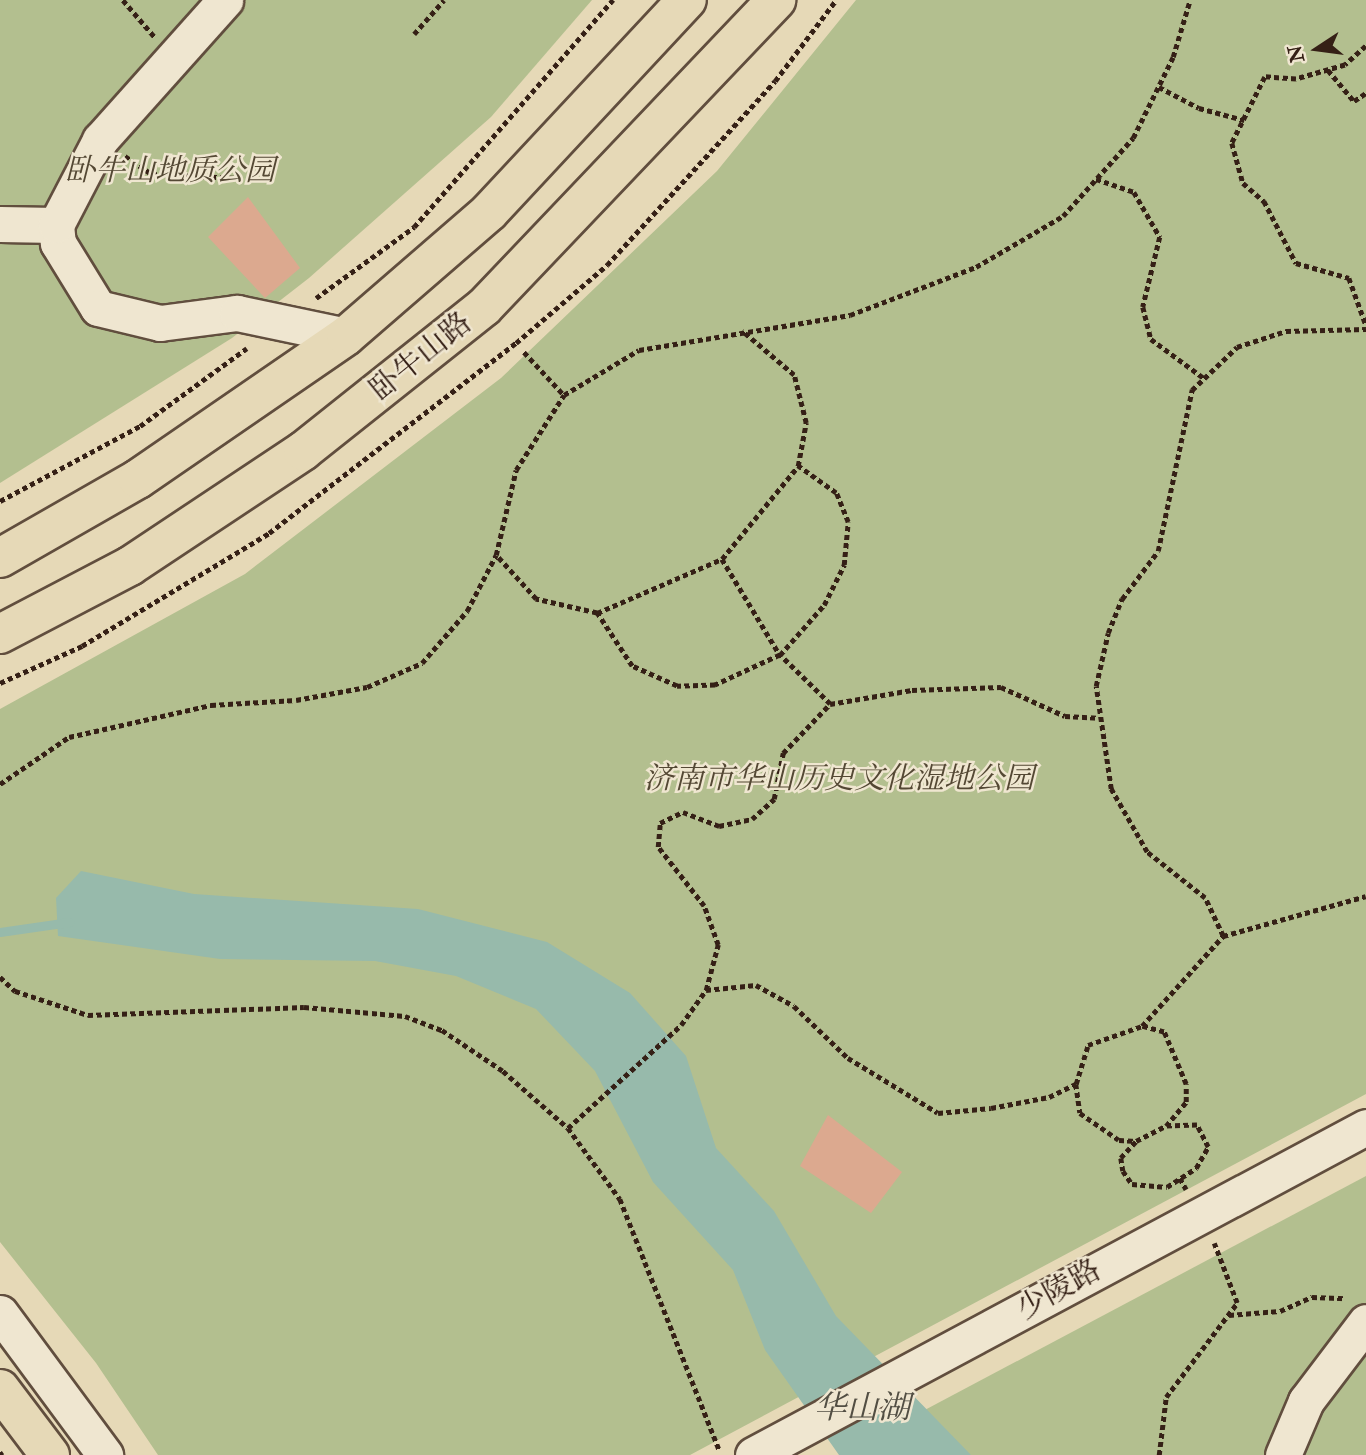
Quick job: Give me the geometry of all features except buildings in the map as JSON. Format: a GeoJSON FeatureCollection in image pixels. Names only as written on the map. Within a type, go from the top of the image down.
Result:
{"type":"FeatureCollection","features":[{"type":"Feature","properties":{"kind":"main road"},"geometry":{"type":"LineString","coordinates":[[0,558],[138,479],[346,336],[489,212],[687,0]]}},
{"type":"Feature","properties":{"kind":"main road","name":"卧牛山路"},"geometry":{"type":"LineString","coordinates":[[0,634],[130,566],[303,451],[484,307],[776,0]]}},
{"type":"Feature","properties":{"kind":"main road"},"geometry":{"type":"LineString","coordinates":[[0,1389],[50,1455]]}},
{"type":"Feature","properties":{"kind":"street"},"geometry":{"type":"LineString","coordinates":[[225,0],[100,140],[56,225],[58,243],[98,308],[160,323],[237,313],[346,336]]}},
{"type":"Feature","properties":{"kind":"street"},"geometry":{"type":"LineString","coordinates":[[0,224],[56,225]]}},
{"type":"Feature","properties":{"kind":"street","name":"少陵路"},"geometry":{"type":"LineString","coordinates":[[753,1455],[905,1375],[1200,1212],[1366,1127]]}},
{"type":"Feature","properties":{"kind":"street"},"geometry":{"type":"LineString","coordinates":[[1283,1455],[1306,1401],[1360,1312]]}},
{"type":"Feature","properties":{"kind":"street"},"geometry":{"type":"LineString","coordinates":[[0,1313],[105,1455]]}},
{"type":"Feature","properties":{"kind":"path"},"geometry":{"type":"LineString","coordinates":[[122,0],[173,58]]}},
{"type":"Feature","properties":{"kind":"path"},"geometry":{"type":"LineString","coordinates":[[414,34],[444,0]]}},
{"type":"Feature","properties":{"kind":"path"},"geometry":{"type":"LineString","coordinates":[[0,501],[140,426],[414,227],[613,0]]}},
{"type":"Feature","properties":{"kind":"path"},"geometry":{"type":"LineString","coordinates":[[0,784],[69,737],[211,705],[296,700],[367,687],[422,663],[467,611],[496,555],[516,470],[564,395],[639,350],[741,330],[850,315],[976,267],[1063,216],[1133,138],[1158,87],[1190,0]]}},
{"type":"Feature","properties":{"kind":"path"},"geometry":{"type":"LineString","coordinates":[[1223,936],[1205,898],[1147,852],[1111,789],[1098,718],[1096,686],[1108,633],[1122,599],[1158,551],[1192,390],[1237,347],[1286,331],[1365,328],[1349,278],[1296,262],[1264,201],[1242,183],[1232,143],[1265,77],[1296,79],[1345,65],[1366,46]]}},
{"type":"Feature","properties":{"kind":"path"},"geometry":{"type":"LineString","coordinates":[[1328,70],[1354,101],[1366,93]]}},
{"type":"Feature","properties":{"kind":"path"},"geometry":{"type":"LineString","coordinates":[[1158,87],[1199,108],[1244,120]]}},
{"type":"Feature","properties":{"kind":"path"},"geometry":{"type":"LineString","coordinates":[[100,140],[152,174],[238,178]]}},
{"type":"Feature","properties":{"kind":"path"},"geometry":{"type":"LineString","coordinates":[[1096,179],[1134,192],[1160,237],[1143,307],[1151,339],[1205,379]]}},
{"type":"Feature","properties":{"kind":"path"},"geometry":{"type":"LineString","coordinates":[[496,555],[536,600],[597,613],[722,559],[798,466],[806,423],[794,375],[741,330]]}},
{"type":"Feature","properties":{"kind":"path"},"geometry":{"type":"LineString","coordinates":[[524,352],[564,395]]}},
{"type":"Feature","properties":{"kind":"path"},"geometry":{"type":"LineString","coordinates":[[597,613],[632,666],[677,686],[715,685],[780,655],[824,606],[844,565],[848,522],[836,493],[798,466]]}},
{"type":"Feature","properties":{"kind":"path"},"geometry":{"type":"LineString","coordinates":[[722,559],[780,655],[830,704]]}},
{"type":"Feature","properties":{"kind":"path"},"geometry":{"type":"LineString","coordinates":[[568,1128],[681,1025],[706,990],[718,945],[704,906],[658,847],[660,823],[683,812],[719,826],[752,818],[774,799],[783,754],[830,704],[912,690],[1001,687],[1065,716],[1098,718]]}},
{"type":"Feature","properties":{"kind":"path"},"geometry":{"type":"LineString","coordinates":[[1136,1141],[1096,1129],[1080,1113],[1076,1084],[1088,1045],[1142,1026],[1223,936],[1366,895]]}},
{"type":"Feature","properties":{"kind":"path"},"geometry":{"type":"LineString","coordinates":[[0,977],[15,991],[88,1015],[304,1007],[405,1016],[442,1030],[503,1071],[568,1128],[620,1199],[722,1455]]}},
{"type":"Feature","properties":{"kind":"path"},"geometry":{"type":"LineString","coordinates":[[706,990],[756,985],[794,1006],[848,1058],[938,1112],[1049,1097],[1076,1084]]}},
{"type":"Feature","properties":{"kind":"path"},"geometry":{"type":"LineString","coordinates":[[1142,1026],[1164,1032],[1186,1084],[1186,1102],[1166,1126],[1136,1141],[1121,1158],[1123,1171],[1132,1184],[1167,1187],[1196,1168],[1208,1147],[1197,1125],[1166,1126]]}},
{"type":"Feature","properties":{"kind":"path"},"geometry":{"type":"LineString","coordinates":[[1159,1455],[1166,1397],[1237,1303],[1200,1212]]}},
{"type":"Feature","properties":{"kind":"path"},"geometry":{"type":"LineString","coordinates":[[1229,1315],[1280,1311],[1312,1297],[1360,1312]]}},
{"type":"Feature","properties":{"kind":"green space","name":"卧牛山地质公园"},"geometry":{"type":"Polygon","coordinates":[[[0,0],[592,0],[491,117],[309,278],[232,338],[0,483],[0,0]]]}},
{"type":"Feature","properties":{"kind":"green space","name":"济南市华山历史文化湿地公园"},"geometry":{"type":"Polygon","coordinates":[[[856,0],[1366,0],[1366,1094],[690,1455],[158,1455],[96,1363],[0,1242],[0,709],[245,574],[501,378],[717,171],[856,0]]]}},
{"type":"Feature","properties":{"kind":"green space"},"geometry":{"type":"Polygon","coordinates":[[[1366,1176],[1366,1455],[840,1455],[1366,1176]]]}},
{"type":"Feature","properties":{"kind":"water","name":"华山湖"},"geometry":{"type":"Polygon","coordinates":[[[81,871],[194,894],[418,909],[547,942],[630,993],[686,1056],[716,1148],[774,1211],[836,1316],[971,1455],[839,1455],[765,1350],[733,1270],[653,1182],[595,1071],[536,1009],[456,976],[375,961],[220,959],[58,936],[56,898],[81,871]]]}},
{"type":"Feature","properties":{"kind":"waterway"},"geometry":{"type":"LineString","coordinates":[[0,932],[69,922]]}}]}
